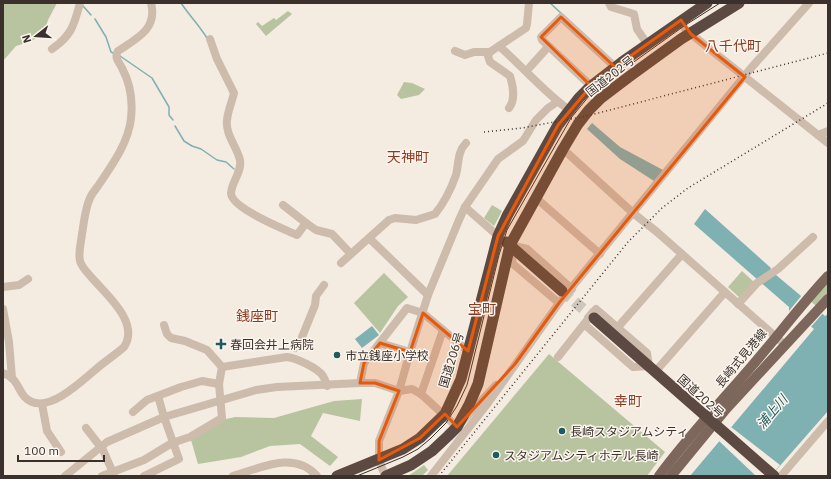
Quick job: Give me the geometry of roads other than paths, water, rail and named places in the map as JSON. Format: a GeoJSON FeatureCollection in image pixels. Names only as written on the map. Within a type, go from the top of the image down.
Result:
{"type":"FeatureCollection","features":[{"type":"Feature","properties":{"kind":"highway","name":"国道202号"},"geometry":{"type":"LineString","coordinates":[[498,236],[507,216],[558,125],[569,110],[591,86],[615,67],[648,45],[681,20],[708,3]]}},
{"type":"Feature","properties":{"kind":"highway","name":"国道202号"},"geometry":{"type":"LineString","coordinates":[[510,246],[563,149],[578,124],[589,110],[601,98],[681,39],[739,3]]}},
{"type":"Feature","properties":{"kind":"highway"},"geometry":{"type":"LineString","coordinates":[[498,236],[567,290]]}},
{"type":"Feature","properties":{"kind":"highway","name":"国道206号"},"geometry":{"type":"LineString","coordinates":[[337,476],[353,473],[403,449],[420,438],[445,414],[461,379],[498,236]]}},
{"type":"Feature","properties":{"kind":"highway"},"geometry":{"type":"LineString","coordinates":[[385,476],[411,465],[432,451],[457,427],[469,405],[478,384],[510,246]]}},
{"type":"Feature","properties":{"kind":"highway","name":"国道202号"},"geometry":{"type":"LineString","coordinates":[[594,318],[710,421],[775,476]]}},
{"type":"Feature","properties":{"kind":"main road","name":"長崎式見港線"},"geometry":{"type":"LineString","coordinates":[[671,476],[710,421],[808,297],[828,276]]}},
{"type":"Feature","properties":{"kind":"main road","name":"長崎式見港線"},"geometry":{"type":"LineString","coordinates":[[659,476],[676,453],[760,372],[828,298]]}},
{"type":"Feature","properties":{"kind":"street"},"geometry":{"type":"LineString","coordinates":[[52,49],[65,40],[69,34],[80,3]]}},
{"type":"Feature","properties":{"kind":"street"},"geometry":{"type":"LineString","coordinates":[[3,373],[16,381],[23,395],[27,399],[32,402],[42,404],[68,393],[75,388],[124,347],[128,340],[128,328],[125,320],[117,307],[83,267],[79,253],[89,199],[118,155],[126,139],[129,127],[132,105],[129,84],[116,54],[146,31],[153,14],[151,3]]}},
{"type":"Feature","properties":{"kind":"street"},"geometry":{"type":"LineString","coordinates":[[456,51],[465,55],[474,52],[490,52],[500,46],[526,28],[528,24],[529,3]]}},
{"type":"Feature","properties":{"kind":"street"},"geometry":{"type":"LineString","coordinates":[[609,3],[611,7],[634,14],[637,29],[648,45]]}},
{"type":"Feature","properties":{"kind":"street"},"geometry":{"type":"LineString","coordinates":[[431,476],[488,403],[567,290],[600,254],[761,57],[809,3]]}},
{"type":"Feature","properties":{"kind":"street"},"geometry":{"type":"LineString","coordinates":[[591,86],[542,40],[541,37],[560,17],[615,67]]}},
{"type":"Feature","properties":{"kind":"street"},"geometry":{"type":"LineString","coordinates":[[681,20],[685,29],[828,143]]}},
{"type":"Feature","properties":{"kind":"street"},"geometry":{"type":"LineString","coordinates":[[210,39],[217,59],[234,93],[226,120],[233,144],[238,152],[240,167],[232,188],[231,194],[233,198],[239,204],[263,220],[297,235],[306,223]]}},
{"type":"Feature","properties":{"kind":"street"},"geometry":{"type":"LineString","coordinates":[[500,46],[557,102],[569,110]]}},
{"type":"Feature","properties":{"kind":"street"},"geometry":{"type":"LineString","coordinates":[[530,67],[548,46]]}},
{"type":"Feature","properties":{"kind":"street"},"geometry":{"type":"LineString","coordinates":[[490,52],[488,56],[490,62],[510,76],[513,95],[512,104],[509,108]]}},
{"type":"Feature","properties":{"kind":"street"},"geometry":{"type":"LineString","coordinates":[[385,476],[379,460],[379,441],[399,391],[428,295],[465,207],[498,159],[522,141],[536,120],[548,108],[557,102]]}},
{"type":"Feature","properties":{"kind":"street"},"geometry":{"type":"LineString","coordinates":[[818,135],[828,132]]}},
{"type":"Feature","properties":{"kind":"street"},"geometry":{"type":"LineString","coordinates":[[341,263],[385,223],[392,219],[416,220],[435,214],[452,186],[459,163],[459,152],[466,143]]}},
{"type":"Feature","properties":{"kind":"street"},"geometry":{"type":"LineString","coordinates":[[563,149],[633,213],[785,345]]}},
{"type":"Feature","properties":{"kind":"street"},"geometry":{"type":"LineString","coordinates":[[536,198],[600,254]]}},
{"type":"Feature","properties":{"kind":"street"},"geometry":{"type":"LineString","coordinates":[[283,205],[316,230],[332,234],[351,254]]}},
{"type":"Feature","properties":{"kind":"street"},"geometry":{"type":"LineString","coordinates":[[465,207],[498,236]]}},
{"type":"Feature","properties":{"kind":"street"},"geometry":{"type":"LineString","coordinates":[[738,304],[757,283],[778,269],[813,237]]}},
{"type":"Feature","properties":{"kind":"street"},"geometry":{"type":"LineString","coordinates":[[369,238],[428,295]]}},
{"type":"Feature","properties":{"kind":"street"},"geometry":{"type":"LineString","coordinates":[[510,246],[513,264],[559,303]]}},
{"type":"Feature","properties":{"kind":"street"},"geometry":{"type":"LineString","coordinates":[[618,328],[682,254]]}},
{"type":"Feature","properties":{"kind":"street"},"geometry":{"type":"LineString","coordinates":[[3,287],[19,285],[28,279]]}},
{"type":"Feature","properties":{"kind":"street"},"geometry":{"type":"LineString","coordinates":[[295,348],[300,342],[315,305],[316,296],[324,284]]}},
{"type":"Feature","properties":{"kind":"street"},"geometry":{"type":"LineString","coordinates":[[652,369],[725,292]]}},
{"type":"Feature","properties":{"kind":"street"},"geometry":{"type":"LineString","coordinates":[[360,383],[364,363],[407,308],[423,313],[468,351]]}},
{"type":"Feature","properties":{"kind":"street"},"geometry":{"type":"LineString","coordinates":[[3,309],[9,342],[12,378]]}},
{"type":"Feature","properties":{"kind":"street"},"geometry":{"type":"LineString","coordinates":[[558,357],[596,309],[647,353],[652,369]]}},
{"type":"Feature","properties":{"kind":"street"},"geometry":{"type":"LineString","coordinates":[[584,324],[633,367],[652,369]]}},
{"type":"Feature","properties":{"kind":"street"},"geometry":{"type":"LineString","coordinates":[[164,325],[167,334],[171,338],[185,341],[207,350],[222,367]]}},
{"type":"Feature","properties":{"kind":"street"},"geometry":{"type":"LineString","coordinates":[[421,394],[443,330]]}},
{"type":"Feature","properties":{"kind":"street"},"geometry":{"type":"LineString","coordinates":[[380,343],[410,352]]}},
{"type":"Feature","properties":{"kind":"street"},"geometry":{"type":"LineString","coordinates":[[222,367],[287,357],[295,358],[319,372],[324,377],[327,386]]}},
{"type":"Feature","properties":{"kind":"street"},"geometry":{"type":"LineString","coordinates":[[69,474],[100,446],[164,418],[256,390],[277,387],[375,383],[399,391],[412,389],[421,394],[445,414],[457,427],[515,364]]}},
{"type":"Feature","properties":{"kind":"street"},"geometry":{"type":"LineString","coordinates":[[102,476],[113,474],[144,460],[172,443],[190,437],[222,418],[218,384],[222,367]]}},
{"type":"Feature","properties":{"kind":"street"},"geometry":{"type":"LineString","coordinates":[[133,412],[147,400],[181,387],[202,381],[218,384]]}},
{"type":"Feature","properties":{"kind":"street"},"geometry":{"type":"LineString","coordinates":[[144,476],[179,459],[172,443],[173,440],[164,418],[158,396]]}},
{"type":"Feature","properties":{"kind":"street"},"geometry":{"type":"LineString","coordinates":[[42,404],[47,431],[61,452]]}},
{"type":"Feature","properties":{"kind":"street"},"geometry":{"type":"LineString","coordinates":[[775,476],[828,421]]}},
{"type":"Feature","properties":{"kind":"street"},"geometry":{"type":"LineString","coordinates":[[86,428],[103,450],[113,474]]}},
{"type":"Feature","properties":{"kind":"street"},"geometry":{"type":"LineString","coordinates":[[821,429],[828,435]]}},
{"type":"Feature","properties":{"kind":"street"},"geometry":{"type":"LineString","coordinates":[[233,476],[279,462],[291,462],[303,464],[317,476]]}},
{"type":"Feature","properties":{"kind":"water"},"geometry":{"type":"Polygon","coordinates":[[[592,123],[620,147],[663,170],[654,181],[620,159],[587,129],[592,123]]]}},
{"type":"Feature","properties":{"kind":"water","name":"浦上川"},"geometry":{"type":"Polygon","coordinates":[[[705,209],[771,268],[770,270],[825,316],[828,314],[828,411],[771,476],[690,476],[814,329],[797,315],[789,311],[789,307],[694,224],[705,209]]]}},
{"type":"Feature","properties":{"kind":"water"},"geometry":{"type":"Polygon","coordinates":[[[372,326],[379,335],[362,348],[355,339],[372,326]]]}},
{"type":"Feature","properties":{"kind":"waterway"},"geometry":{"type":"LineString","coordinates":[[181,3],[207,38]]}},
{"type":"Feature","properties":{"kind":"waterway"},"geometry":{"type":"LineString","coordinates":[[550,3],[562,14]]}},
{"type":"Feature","properties":{"kind":"waterway"},"geometry":{"type":"LineString","coordinates":[[83,6],[91,15]]}},
{"type":"Feature","properties":{"kind":"waterway"},"geometry":{"type":"LineString","coordinates":[[95,19],[106,37],[111,52],[113,53]]}},
{"type":"Feature","properties":{"kind":"waterway"},"geometry":{"type":"LineString","coordinates":[[120,56],[152,78],[169,107],[169,115],[173,120]]}},
{"type":"Feature","properties":{"kind":"waterway"},"geometry":{"type":"LineString","coordinates":[[175,126],[184,141],[201,149],[217,160],[226,162],[234,169]]}},
{"type":"Feature","properties":{"kind":"tunnel"},"geometry":{"type":"LineString","coordinates":[[562,291],[594,318]]}},
{"type":"Feature","properties":{"kind":"tram line"},"geometry":{"type":"LineString","coordinates":[[357,476],[403,457],[418,449],[446,423],[457,406],[467,385],[499,255],[507,230],[571,118],[589,96],[603,84],[684,26],[720,3]]}},
{"type":"Feature","properties":{"kind":"railway"},"geometry":{"type":"LineString","coordinates":[[484,132],[522,128],[587,116],[828,53]]}},
{"type":"Feature","properties":{"kind":"railway"},"geometry":{"type":"LineString","coordinates":[[439,476],[628,242],[662,208],[688,188],[828,103]]}},
{"type":"Feature","properties":{"kind":"place","name":"春回会井上病院"},"geometry":{"type":"Point","coordinates":[221,344]}},
{"type":"Feature","properties":{"kind":"place","name":"市立銭座小学校"},"geometry":{"type":"Point","coordinates":[337,355]}},
{"type":"Feature","properties":{"kind":"place","name":"長崎スタジアムシティ"},"geometry":{"type":"Point","coordinates":[562,431]}},
{"type":"Feature","properties":{"kind":"place","name":"スタジアムシティホテル長崎"},"geometry":{"type":"Point","coordinates":[496,455]}},
{"type":"Feature","properties":{"kind":"district","name":"八千代町"},"geometry":{"type":"Point","coordinates":[733,46]}},
{"type":"Feature","properties":{"kind":"district","name":"天神町"},"geometry":{"type":"Point","coordinates":[408,157]}},
{"type":"Feature","properties":{"kind":"district","name":"宝町"},"geometry":{"type":"Point","coordinates":[482,309]}},
{"type":"Feature","properties":{"kind":"district","name":"銭座町"},"geometry":{"type":"Point","coordinates":[257,316]}},
{"type":"Feature","properties":{"kind":"district","name":"幸町"},"geometry":{"type":"Point","coordinates":[628,401]}}]}
